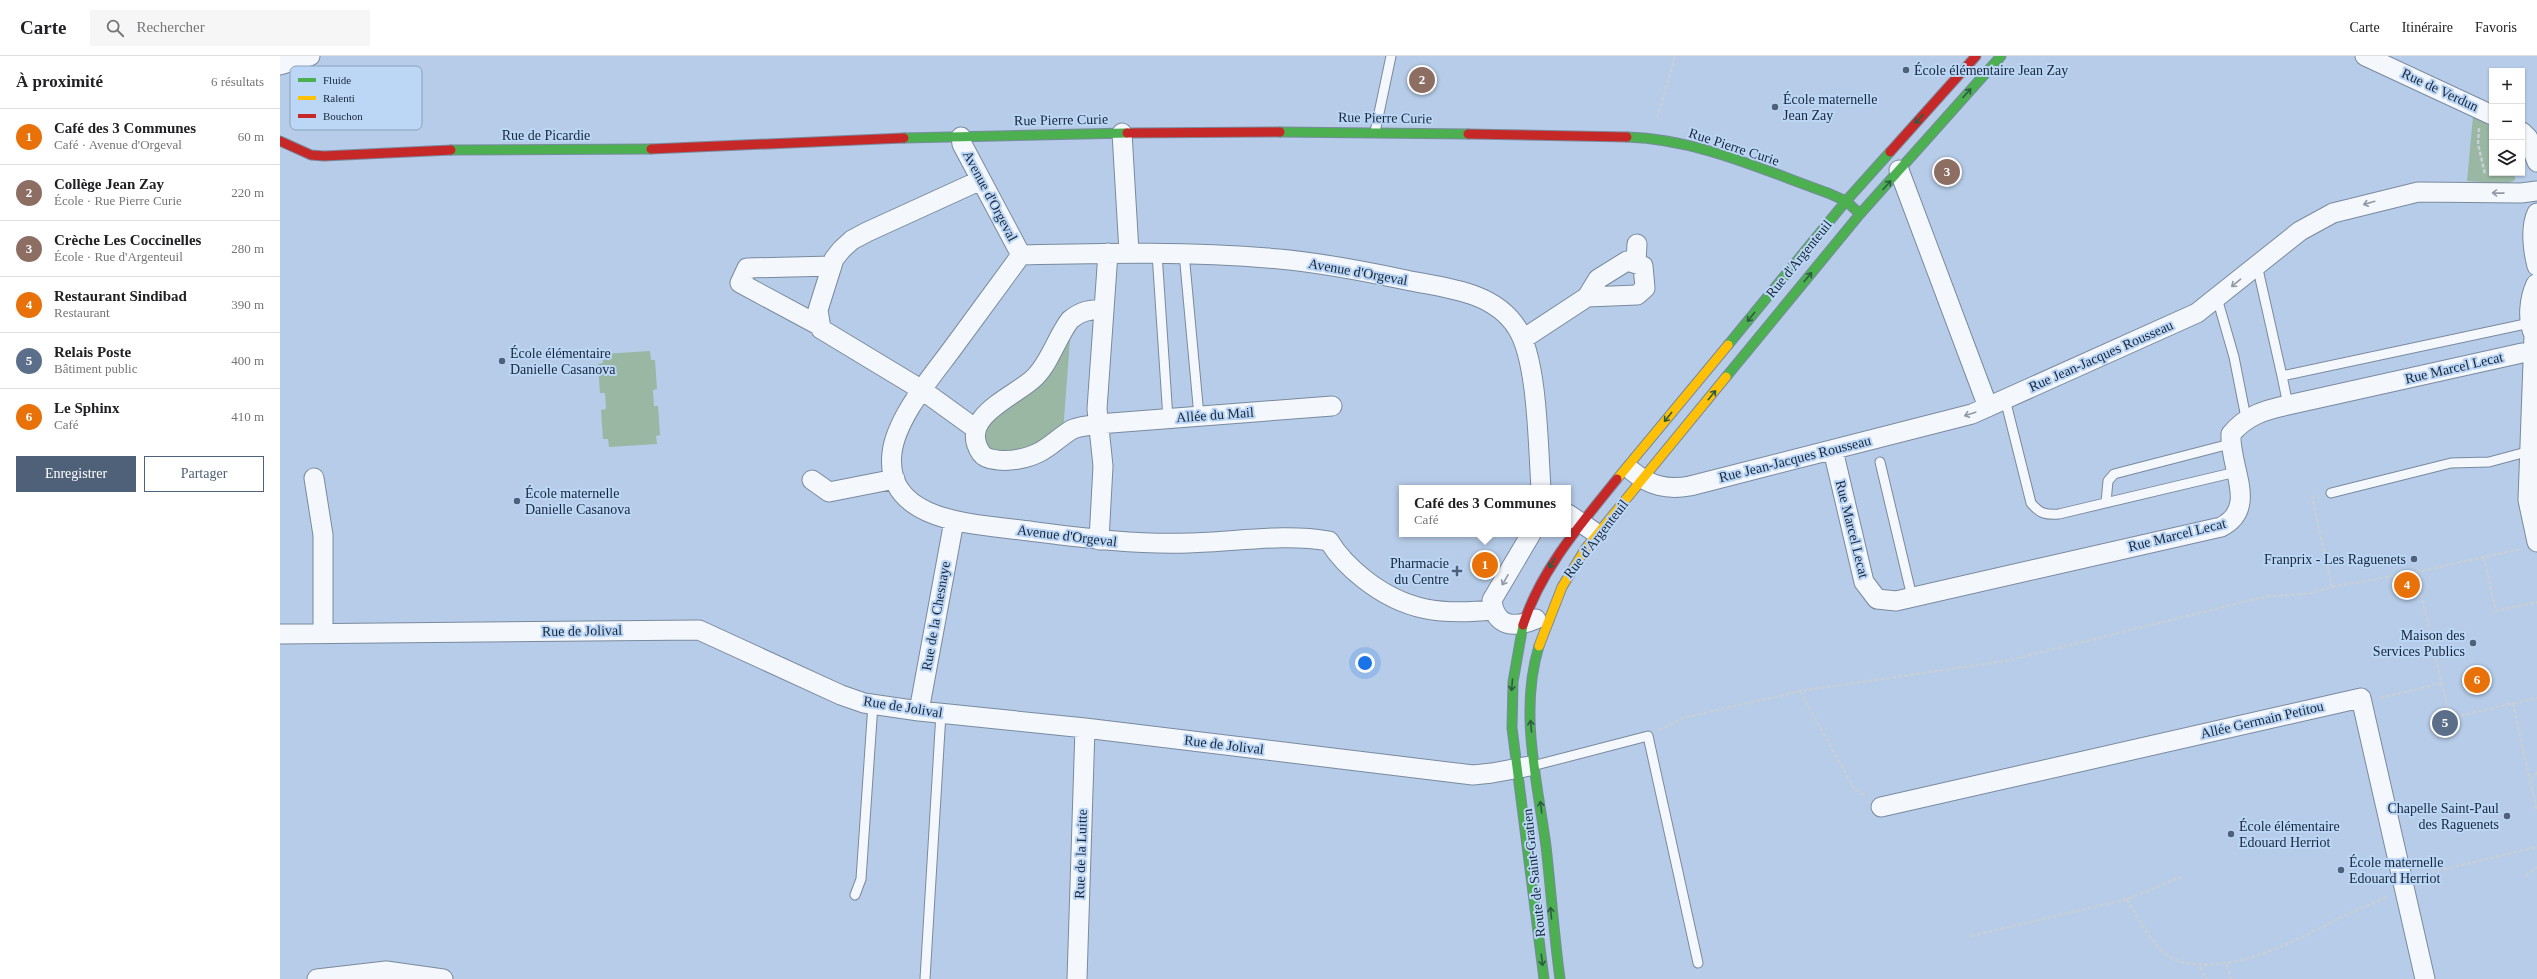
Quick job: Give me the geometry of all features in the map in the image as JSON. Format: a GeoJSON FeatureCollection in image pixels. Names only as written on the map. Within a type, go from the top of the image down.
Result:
{"type":"FeatureCollection","features":[{"type":"Feature","properties":{"kind":"main road","name":"Rue d'Argenteuil"},"geometry":{"type":"LineString","coordinates":[[1575,518],[1628,467],[1846,201],[1976,56]]}},
{"type":"Feature","properties":{"kind":"main road","name":"Rue d'Argenteuil"},"geometry":{"type":"LineString","coordinates":[[1536,765],[1530,700],[1535,664],[1548,614],[1564,581],[1597,534],[1643,480],[1860,214],[2001,56]]}},
{"type":"Feature","properties":{"kind":"main road","name":"Rue Pierre Curie"},"geometry":{"type":"LineString","coordinates":[[895,138],[1122,133],[1375,132],[1651,138],[1704,149],[1846,201],[1860,214]]}},
{"type":"Feature","properties":{"kind":"main road","name":"Rue de Picardie"},"geometry":{"type":"LineString","coordinates":[[280,141],[312,155],[324,156],[435,150],[654,149],[814,140],[895,138]]}},
{"type":"Feature","properties":{"kind":"main road","name":"Rue d'Argenteuil"},"geometry":{"type":"LineString","coordinates":[[1516,769],[1511,690],[1513,671],[1524,624],[1565,537]]}},
{"type":"Feature","properties":{"kind":"main road","name":"Route de Saint-Gratien"},"geometry":{"type":"LineString","coordinates":[[1536,765],[1560,979]]}},
{"type":"Feature","properties":{"kind":"main road","name":"Route de Saint-Gratien"},"geometry":{"type":"LineString","coordinates":[[1516,769],[1544,979]]}},
{"type":"Feature","properties":{"kind":"street"},"geometry":{"type":"LineString","coordinates":[[280,65],[310,56]]}},
{"type":"Feature","properties":{"kind":"street","name":"Rue de Verdun"},"geometry":{"type":"LineString","coordinates":[[2366,56],[2487,112]]}},
{"type":"Feature","properties":{"kind":"street"},"geometry":{"type":"LineString","coordinates":[[1122,133],[1128,252]]}},
{"type":"Feature","properties":{"kind":"street"},"geometry":{"type":"LineString","coordinates":[[2525,135],[2528,138],[2537,159]]}},
{"type":"Feature","properties":{"kind":"street","name":"Avenue d'Orgeval"},"geometry":{"type":"LineString","coordinates":[[961,137],[962,144],[1021,255]]}},
{"type":"Feature","properties":{"kind":"street"},"geometry":{"type":"LineString","coordinates":[[1899,170],[1997,403]]}},
{"type":"Feature","properties":{"kind":"street"},"geometry":{"type":"LineString","coordinates":[[820,326],[818,310],[832,266],[842,249],[852,240],[981,180]]}},
{"type":"Feature","properties":{"kind":"street","name":"Rue Jean-Jacques Rousseau"},"geometry":{"type":"LineString","coordinates":[[1643,480],[1668,488],[1683,487],[1972,414],[2197,313],[2300,231],[2333,213],[2418,192],[2521,193],[2537,191]]}},
{"type":"Feature","properties":{"kind":"street"},"geometry":{"type":"LineString","coordinates":[[2530,545],[2528,500],[2534,336],[2531,294],[2537,275],[2534,254],[2534,228],[2537,213]]}},
{"type":"Feature","properties":{"kind":"street"},"geometry":{"type":"LineString","coordinates":[[1636,262],[1637,244]]}},
{"type":"Feature","properties":{"kind":"street","name":"Avenue d'Orgeval"},"geometry":{"type":"LineString","coordinates":[[1021,255],[1128,252],[1184,253],[1280,259],[1358,270],[1466,292],[1500,308],[1523,339],[1531,374],[1542,485]]}},
{"type":"Feature","properties":{"kind":"street"},"geometry":{"type":"LineString","coordinates":[[1099,540],[1103,466],[1098,424],[1108,253]]}},
{"type":"Feature","properties":{"kind":"street","name":"Avenue d'Orgeval"},"geometry":{"type":"LineString","coordinates":[[1021,255],[922,390],[897,433],[892,453],[895,479],[906,497],[918,508],[931,514],[954,521],[1099,540],[1147,544],[1298,537],[1330,541],[1336,553],[1355,572],[1393,599],[1416,608],[1440,612],[1493,610]]}},
{"type":"Feature","properties":{"kind":"street"},"geometry":{"type":"LineString","coordinates":[[1523,339],[1587,297],[1598,279],[1627,261],[1636,262],[1643,266],[1645,288],[1637,295],[1587,297]]}},
{"type":"Feature","properties":{"kind":"street"},"geometry":{"type":"LineString","coordinates":[[832,266],[747,268],[740,283],[820,326],[821,329],[922,390],[976,429],[984,415],[1034,378],[1070,320],[1078,313],[1090,309],[1104,310]]}},
{"type":"Feature","properties":{"kind":"street","name":"Rue Marcel Lecat"},"geometry":{"type":"LineString","coordinates":[[1833,450],[1864,582],[1877,599],[1896,601],[2221,527],[2233,521],[2240,510],[2241,497],[2230,444],[2231,434],[2246,418],[2262,411],[2522,353],[2534,336]]}},
{"type":"Feature","properties":{"kind":"street","name":"Allée du Mail"},"geometry":{"type":"LineString","coordinates":[[976,429],[977,443],[981,454],[989,458],[1004,460],[1019,459],[1035,454],[1050,448],[1072,429],[1098,424],[1332,406]]}},
{"type":"Feature","properties":{"kind":"street"},"geometry":{"type":"LineString","coordinates":[[1628,467],[1643,480]]}},
{"type":"Feature","properties":{"kind":"street"},"geometry":{"type":"LineString","coordinates":[[314,478],[323,535],[323,634]]}},
{"type":"Feature","properties":{"kind":"street"},"geometry":{"type":"LineString","coordinates":[[812,480],[830,492],[895,479]]}},
{"type":"Feature","properties":{"kind":"street"},"geometry":{"type":"LineString","coordinates":[[1575,518],[1597,534]]}},
{"type":"Feature","properties":{"kind":"street","name":"Rue de la Chesnaye"},"geometry":{"type":"LineString","coordinates":[[919,711],[954,521]]}},
{"type":"Feature","properties":{"kind":"street"},"geometry":{"type":"LineString","coordinates":[[1529,537],[1492,600],[1493,610],[1499,619],[1509,624],[1524,624],[1548,614]]}},
{"type":"Feature","properties":{"kind":"street","name":"Rue de Jolival"},"geometry":{"type":"LineString","coordinates":[[280,634],[699,630],[841,695],[873,704],[919,711],[1085,728],[1472,775],[1536,765]]}},
{"type":"Feature","properties":{"kind":"street","name":"Allée Germain Petitou"},"geometry":{"type":"LineString","coordinates":[[1881,807],[2361,698],[2362,702]]}},
{"type":"Feature","properties":{"kind":"street"},"geometry":{"type":"LineString","coordinates":[[2362,702],[2425,979]]}},
{"type":"Feature","properties":{"kind":"street","name":"Rue de la Luitte"},"geometry":{"type":"LineString","coordinates":[[1076,979],[1085,728]]}},
{"type":"Feature","properties":{"kind":"street"},"geometry":{"type":"LineString","coordinates":[[316,979],[386,971],[443,979]]}},
{"type":"Feature","properties":{"kind":"lane"},"geometry":{"type":"LineString","coordinates":[[1375,132],[1391,56]]}},
{"type":"Feature","properties":{"kind":"lane"},"geometry":{"type":"LineString","coordinates":[[1157,253],[1168,419]]}},
{"type":"Feature","properties":{"kind":"lane"},"geometry":{"type":"LineString","coordinates":[[1184,253],[1199,416]]}},
{"type":"Feature","properties":{"kind":"lane"},"geometry":{"type":"LineString","coordinates":[[2257,266],[2288,405]]}},
{"type":"Feature","properties":{"kind":"lane"},"geometry":{"type":"LineString","coordinates":[[2217,298],[2234,357],[2246,418]]}},
{"type":"Feature","properties":{"kind":"lane"},"geometry":{"type":"LineString","coordinates":[[2282,376],[2534,336]]}},
{"type":"Feature","properties":{"kind":"lane"},"geometry":{"type":"LineString","coordinates":[[1997,403],[2032,503],[2037,511],[2047,515],[2059,514],[2236,472]]}},
{"type":"Feature","properties":{"kind":"lane"},"geometry":{"type":"LineString","coordinates":[[2106,502],[2108,482],[2114,474],[2230,444]]}},
{"type":"Feature","properties":{"kind":"lane"},"geometry":{"type":"LineString","coordinates":[[2331,494],[2451,462],[2489,462],[2530,451]]}},
{"type":"Feature","properties":{"kind":"lane"},"geometry":{"type":"LineString","coordinates":[[1880,462],[1912,597]]}},
{"type":"Feature","properties":{"kind":"lane"},"geometry":{"type":"LineString","coordinates":[[855,895],[861,879],[873,704]]}},
{"type":"Feature","properties":{"kind":"lane"},"geometry":{"type":"LineString","coordinates":[[926,979],[941,713]]}},
{"type":"Feature","properties":{"kind":"lane"},"geometry":{"type":"LineString","coordinates":[[1536,765],[1648,736],[1698,963]]}},
{"type":"Feature","properties":{"kind":"path"},"geometry":{"type":"LineString","coordinates":[[1651,138],[1675,56]]}},
{"type":"Feature","properties":{"kind":"path"},"geometry":{"type":"LineString","coordinates":[[2486,193],[2485,170],[2478,144],[2487,112]]}},
{"type":"Feature","properties":{"kind":"path"},"geometry":{"type":"LineString","coordinates":[[2331,494],[2312,498],[2332,587]]}},
{"type":"Feature","properties":{"kind":"path"},"geometry":{"type":"LineString","coordinates":[[1648,736],[1683,718],[1800,691],[2005,661],[2268,596],[2308,594],[2332,587],[2416,572],[2484,557],[2530,545]]}},
{"type":"Feature","properties":{"kind":"path"},"geometry":{"type":"LineString","coordinates":[[2484,557],[2496,611],[2537,602]]}},
{"type":"Feature","properties":{"kind":"path"},"geometry":{"type":"LineString","coordinates":[[2416,572],[2450,718],[2537,698]]}},
{"type":"Feature","properties":{"kind":"path"},"geometry":{"type":"LineString","coordinates":[[2362,702],[2442,683]]}},
{"type":"Feature","properties":{"kind":"path"},"geometry":{"type":"LineString","coordinates":[[1800,691],[1853,787],[1881,807]]}},
{"type":"Feature","properties":{"kind":"path"},"geometry":{"type":"LineString","coordinates":[[2513,703],[2537,810]]}},
{"type":"Feature","properties":{"kind":"path"},"geometry":{"type":"LineString","coordinates":[[2530,781],[2537,772]]}},
{"type":"Feature","properties":{"kind":"path"},"geometry":{"type":"LineString","coordinates":[[2127,899],[2152,940],[2173,958],[2200,967],[2228,965],[2267,956],[2341,918],[2404,889],[2417,875],[2537,847]]}},
{"type":"Feature","properties":{"kind":"path"},"geometry":{"type":"LineString","coordinates":[[2525,876],[2537,867]]}},
{"type":"Feature","properties":{"kind":"path"},"geometry":{"type":"LineString","coordinates":[[1971,936],[2127,899],[2181,877]]}},
{"type":"Feature","properties":{"kind":"path"},"geometry":{"type":"LineString","coordinates":[[2228,965],[2231,979]]}},
{"type":"Feature","properties":{"kind":"path"},"geometry":{"type":"LineString","coordinates":[[2200,967],[2207,979]]}},
{"type":"Feature","properties":{"kind":"green space"},"geometry":{"type":"Polygon","coordinates":[[[2473,117],[2484,121],[2489,126],[2489,176],[2515,176],[2515,180],[2506,184],[2467,181],[2473,117]]]}},
{"type":"Feature","properties":{"kind":"green space"},"geometry":{"type":"Polygon","coordinates":[[[1068,338],[1070,340],[1063,432],[1032,451],[987,453],[984,434],[986,421],[1068,338]]]}},
{"type":"Feature","properties":{"kind":"green space"},"geometry":{"type":"Polygon","coordinates":[[[650,351],[651,360],[655,360],[657,389],[653,390],[654,406],[658,406],[660,435],[656,436],[657,444],[609,447],[608,439],[603,439],[601,410],[606,409],[605,393],[600,393],[598,364],[603,363],[602,354],[650,351]]]}},
{"type":"Feature","properties":{"kind":"traffic: fast"},"geometry":{"type":"LineString","coordinates":[[1726,377],[1860,214],[2001,56]]}},
{"type":"Feature","properties":{"kind":"traffic: fast"},"geometry":{"type":"LineString","coordinates":[[1280,132],[1468,134]]}},
{"type":"Feature","properties":{"kind":"traffic: fast"},"geometry":{"type":"LineString","coordinates":[[904,138],[1127,133]]}},
{"type":"Feature","properties":{"kind":"traffic: fast"},"geometry":{"type":"LineString","coordinates":[[1627,137],[1679,143],[1729,157],[1828,193],[1846,201],[1860,214]]}},
{"type":"Feature","properties":{"kind":"traffic: fast"},"geometry":{"type":"LineString","coordinates":[[451,150],[651,149]]}},
{"type":"Feature","properties":{"kind":"traffic: fast"},"geometry":{"type":"LineString","coordinates":[[1728,345],[1846,201],[1890,152]]}},
{"type":"Feature","properties":{"kind":"traffic: fast"},"geometry":{"type":"LineString","coordinates":[[1523,625],[1513,682],[1512,728],[1544,979]]}},
{"type":"Feature","properties":{"kind":"traffic: fast"},"geometry":{"type":"LineString","coordinates":[[1539,646],[1533,671],[1530,695],[1530,720],[1535,771],[1546,846],[1560,979]]}},
{"type":"Feature","properties":{"kind":"traffic: slow"},"geometry":{"type":"LineString","coordinates":[[1617,479],[1728,345]]}},
{"type":"Feature","properties":{"kind":"traffic: slow"},"geometry":{"type":"LineString","coordinates":[[1539,646],[1562,587],[1586,548],[1726,377]]}},
{"type":"Feature","properties":{"kind":"traffic: jam"},"geometry":{"type":"LineString","coordinates":[[1890,152],[1976,56]]}},
{"type":"Feature","properties":{"kind":"traffic: jam"},"geometry":{"type":"LineString","coordinates":[[1127,133],[1280,132]]}},
{"type":"Feature","properties":{"kind":"traffic: jam"},"geometry":{"type":"LineString","coordinates":[[1468,134],[1627,137]]}},
{"type":"Feature","properties":{"kind":"traffic: jam"},"geometry":{"type":"LineString","coordinates":[[651,149],[904,138]]}},
{"type":"Feature","properties":{"kind":"traffic: jam"},"geometry":{"type":"LineString","coordinates":[[280,141],[311,155],[324,156],[451,150]]}},
{"type":"Feature","properties":{"kind":"traffic: jam"},"geometry":{"type":"LineString","coordinates":[[1571,537],[1617,479]]}},
{"type":"Feature","properties":{"kind":"traffic: jam"},"geometry":{"type":"LineString","coordinates":[[1523,625],[1540,585],[1571,537]]}},
{"type":"Feature","properties":{"kind":"place","name":"École élémentaire Jean Zay"},"geometry":{"type":"Point","coordinates":[1906,70]}},
{"type":"Feature","properties":{"kind":"place","name":"Collège Jean Zay"},"geometry":{"type":"Point","coordinates":[1422,80]}},
{"type":"Feature","properties":{"kind":"place","name":"École maternelle Jean Zay"},"geometry":{"type":"Point","coordinates":[1775,107]}},
{"type":"Feature","properties":{"kind":"place","name":"Crèche Les Coccinelles"},"geometry":{"type":"Point","coordinates":[1947,172]}},
{"type":"Feature","properties":{"kind":"place","name":"École élémentaire Danielle Casanova"},"geometry":{"type":"Point","coordinates":[502,361]}},
{"type":"Feature","properties":{"kind":"place","name":"École maternelle Danielle Casanova"},"geometry":{"type":"Point","coordinates":[517,501]}},
{"type":"Feature","properties":{"kind":"place","name":"Franprix - Les Raguenets"},"geometry":{"type":"Point","coordinates":[2414,559]}},
{"type":"Feature","properties":{"kind":"place","name":"Café des 3 Communes"},"geometry":{"type":"Point","coordinates":[1485,565]}},
{"type":"Feature","properties":{"kind":"place","name":"Pharmacie du Centre"},"geometry":{"type":"Point","coordinates":[1457,571]}},
{"type":"Feature","properties":{"kind":"place","name":"Restaurant Sindibad"},"geometry":{"type":"Point","coordinates":[2407,585]}},
{"type":"Feature","properties":{"kind":"place","name":"Maison des Services Publics"},"geometry":{"type":"Point","coordinates":[2473,643]}},
{"type":"Feature","properties":{"kind":"place","name":"Le Sphinx"},"geometry":{"type":"Point","coordinates":[2477,680]}},
{"type":"Feature","properties":{"kind":"place","name":"Relais Poste"},"geometry":{"type":"Point","coordinates":[2445,723]}},
{"type":"Feature","properties":{"kind":"place","name":"Chapelle Saint-Paul des Raguenets"},"geometry":{"type":"Point","coordinates":[2507,816]}},
{"type":"Feature","properties":{"kind":"place","name":"École élémentaire Edouard Herriot"},"geometry":{"type":"Point","coordinates":[2231,834]}},
{"type":"Feature","properties":{"kind":"place","name":"École maternelle Edouard Herriot"},"geometry":{"type":"Point","coordinates":[2341,870]}}]}
